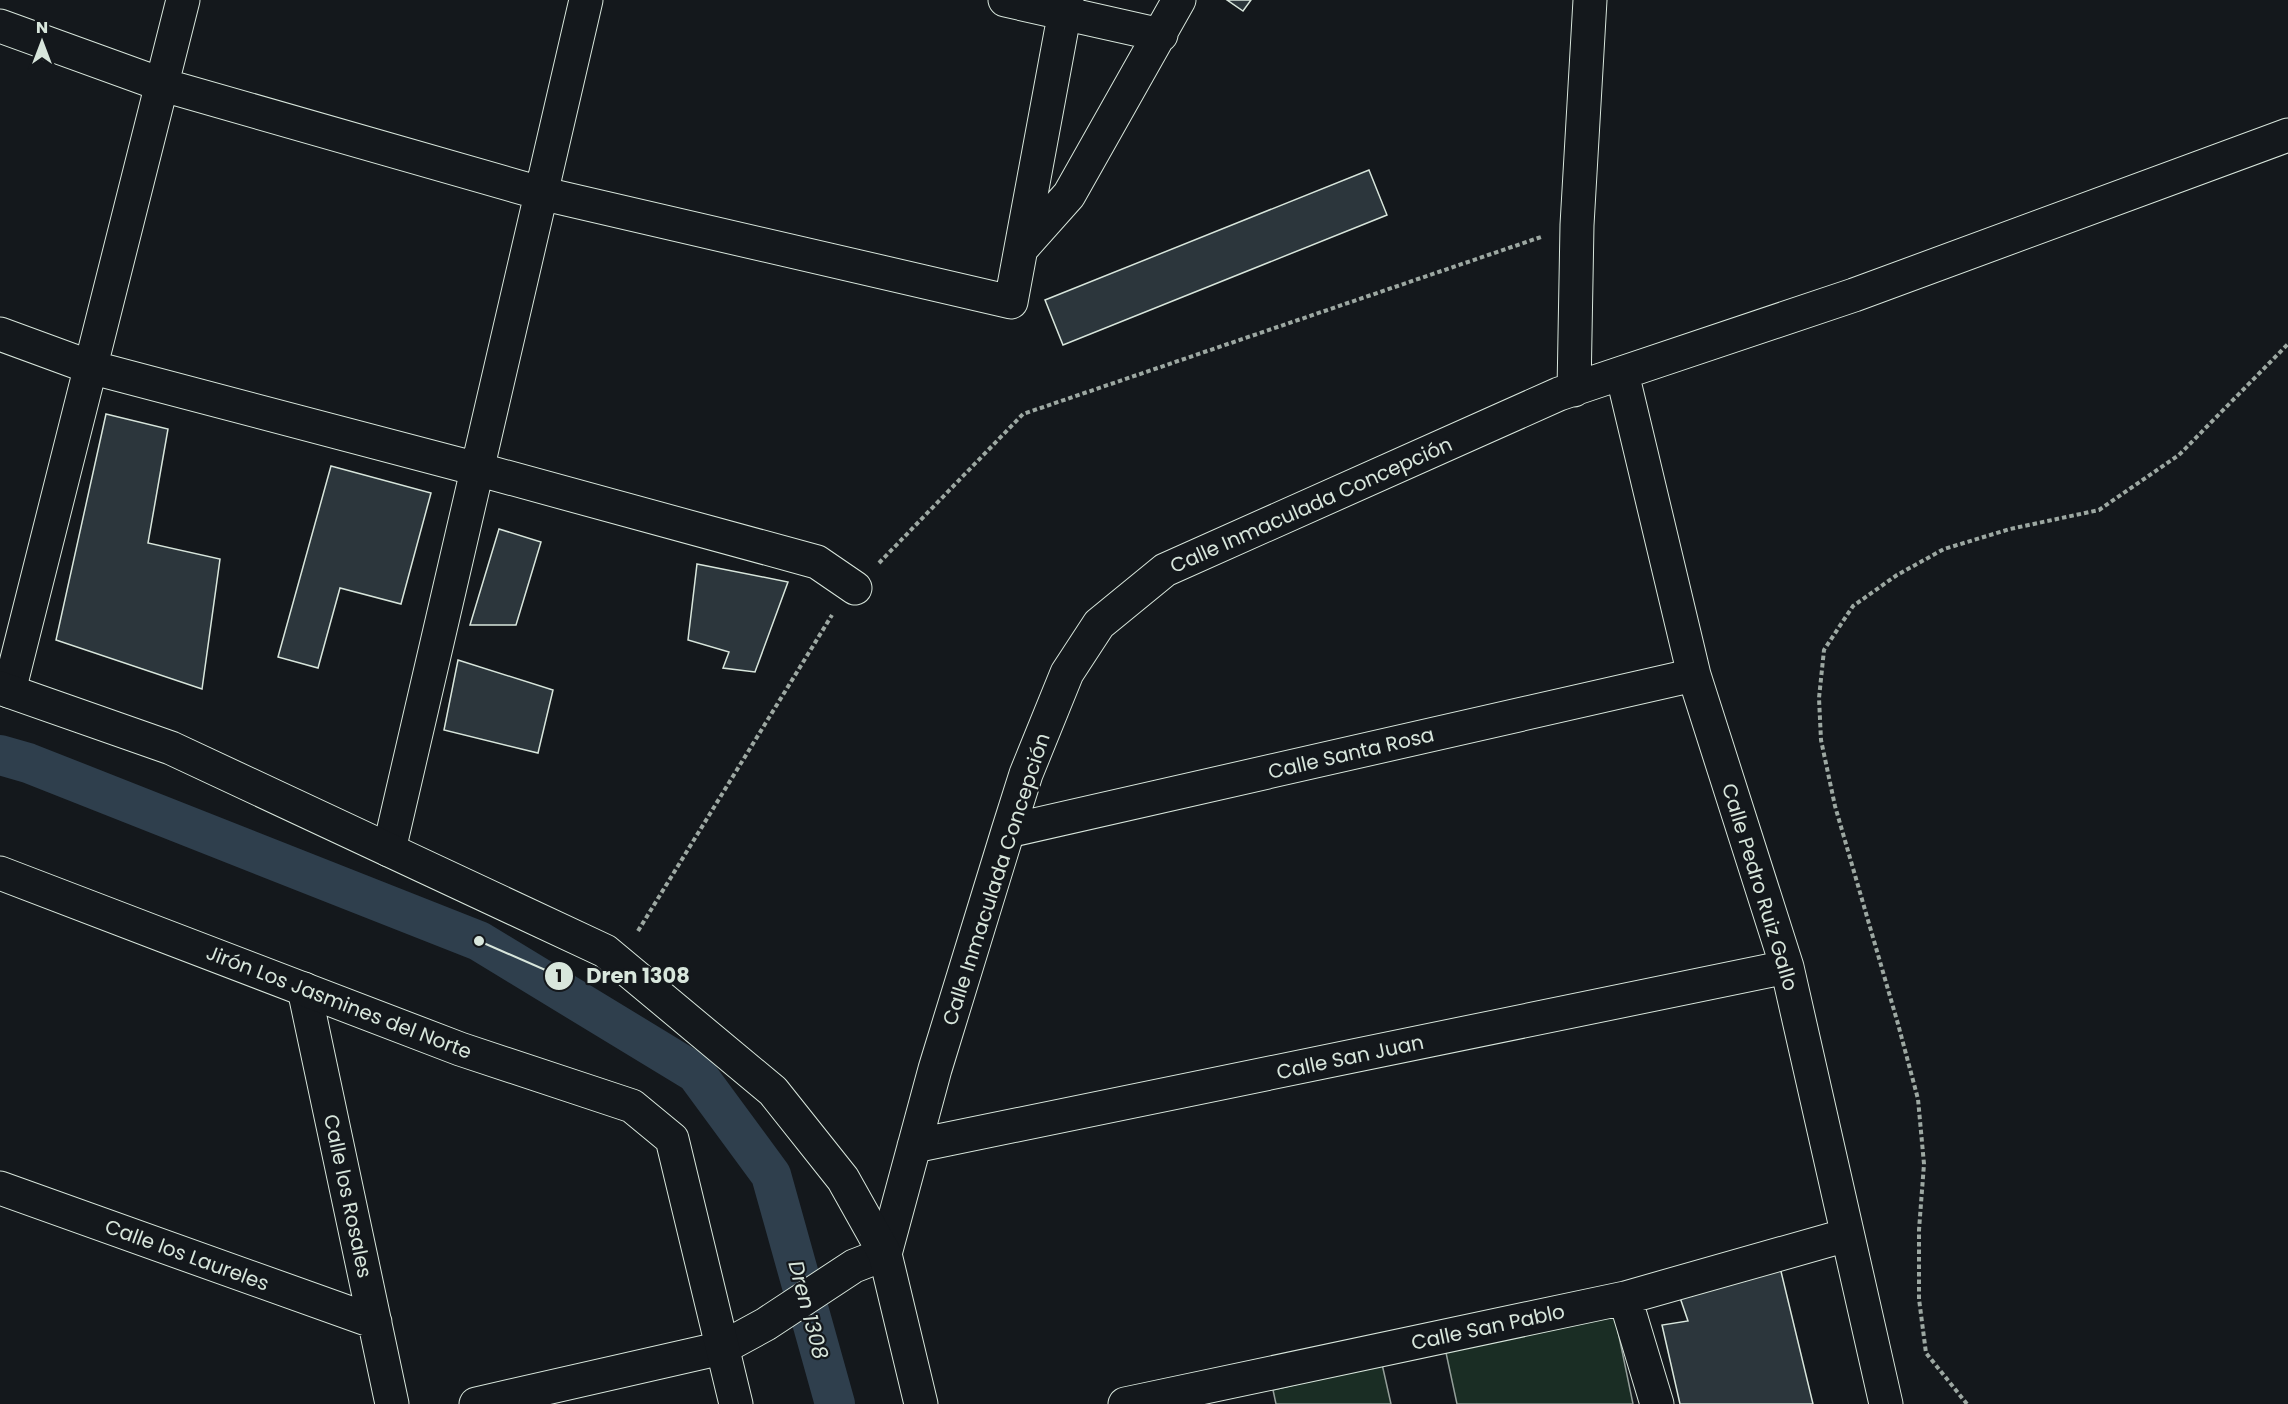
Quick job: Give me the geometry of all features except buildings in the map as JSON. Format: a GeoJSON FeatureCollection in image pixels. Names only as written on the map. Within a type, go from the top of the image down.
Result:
{"type":"FeatureCollection","features":[{"type":"Feature","properties":{"kind":"street"},"geometry":{"type":"LineString","coordinates":[[183,0],[90,368],[4,689],[171,748],[605,951],[773,1091],[843,1179],[885,1254],[921,1404]]}},
{"type":"Feature","properties":{"kind":"street"},"geometry":{"type":"LineString","coordinates":[[389,850],[586,0]]}},
{"type":"Feature","properties":{"kind":"street"},"geometry":{"type":"LineString","coordinates":[[1005,0],[1066,6],[1161,35]]}},
{"type":"Feature","properties":{"kind":"street"},"geometry":{"type":"LineString","coordinates":[[1021,249],[1069,195],[1179,0]]}},
{"type":"Feature","properties":{"kind":"street"},"geometry":{"type":"LineString","coordinates":[[1574,390],[1577,225],[1590,0]]}},
{"type":"Feature","properties":{"kind":"street"},"geometry":{"type":"LineString","coordinates":[[0,26],[162,86],[540,193],[1011,302],[1066,6]]}},
{"type":"Feature","properties":{"kind":"street","name":"Calle Inmaculada Concepción"},"geometry":{"type":"LineString","coordinates":[[885,1254],[935,1069],[1008,831],[1026,774],[1067,673],[1099,624],[1165,570],[1559,394],[1854,295],[2288,135]]}},
{"type":"Feature","properties":{"kind":"street"},"geometry":{"type":"LineString","coordinates":[[0,334],[90,368],[477,469],[817,562],[855,588]]}},
{"type":"Feature","properties":{"kind":"street","name":"Calle Pedro Ruiz Gallo"},"geometry":{"type":"LineString","coordinates":[[1622,373],[1694,675],[1787,967],[1886,1404]]}},
{"type":"Feature","properties":{"kind":"street","name":"Calle Santa Rosa"},"geometry":{"type":"LineString","coordinates":[[1008,831],[1694,675]]}},
{"type":"Feature","properties":{"kind":"street","name":"Jirón Los Jasmines del Norte"},"geometry":{"type":"LineString","coordinates":[[0,873],[460,1049],[632,1106],[672,1139],[722,1348]]}},
{"type":"Feature","properties":{"kind":"street","name":"Calle San Juan"},"geometry":{"type":"LineString","coordinates":[[914,1146],[1787,967]]}},
{"type":"Feature","properties":{"kind":"street","name":"Calle los Rosales"},"geometry":{"type":"LineString","coordinates":[[304,989],[392,1404]]}},
{"type":"Feature","properties":{"kind":"street","name":"Calle los Laureles"},"geometry":{"type":"LineString","coordinates":[[0,1188],[375,1322]]}},
{"type":"Feature","properties":{"kind":"street","name":"Calle San Pablo"},"geometry":{"type":"LineString","coordinates":[[1125,1404],[1232,1393],[1625,1298],[1847,1235]]}},
{"type":"Feature","properties":{"kind":"street"},"geometry":{"type":"LineString","coordinates":[[476,1404],[722,1348],[766,1324],[854,1266],[885,1254]]}},
{"type":"Feature","properties":{"kind":"street"},"geometry":{"type":"LineString","coordinates":[[1625,1298],[1657,1404]]}},
{"type":"Feature","properties":{"kind":"street"},"geometry":{"type":"LineString","coordinates":[[722,1348],[736,1404]]}},
{"type":"Feature","properties":{"kind":"path"},"geometry":{"type":"LineString","coordinates":[[619,963],[836,609],[1023,414],[1577,225]]}},
{"type":"Feature","properties":{"kind":"path"},"geometry":{"type":"LineString","coordinates":[[1967,1404],[1926,1353],[1919,1299],[1919,1230],[1924,1164],[1918,1099],[1835,806],[1821,740],[1819,698],[1824,650],[1853,606],[1897,575],[1944,549],[2010,529],[2099,510],[2179,454],[2288,344]]}},
{"type":"Feature","properties":{"kind":"green space"},"geometry":{"type":"Polygon","coordinates":[[[1614,1312],[1633,1404],[1457,1404],[1445,1348],[1614,1312]]]}},
{"type":"Feature","properties":{"kind":"green space"},"geometry":{"type":"Polygon","coordinates":[[[1382,1364],[1391,1404],[1276,1404],[1273,1390],[1382,1364]]]}},
{"type":"Feature","properties":{"kind":"waterway","name":"Dren 1308"},"geometry":{"type":"LineString","coordinates":[[0,755],[28,763],[479,941],[696,1073],[771,1175],[835,1404]]}},
{"type":"Feature","properties":{"kind":"place","name":"Dren 1308"},"geometry":{"type":"Point","coordinates":[479,941]}}]}
